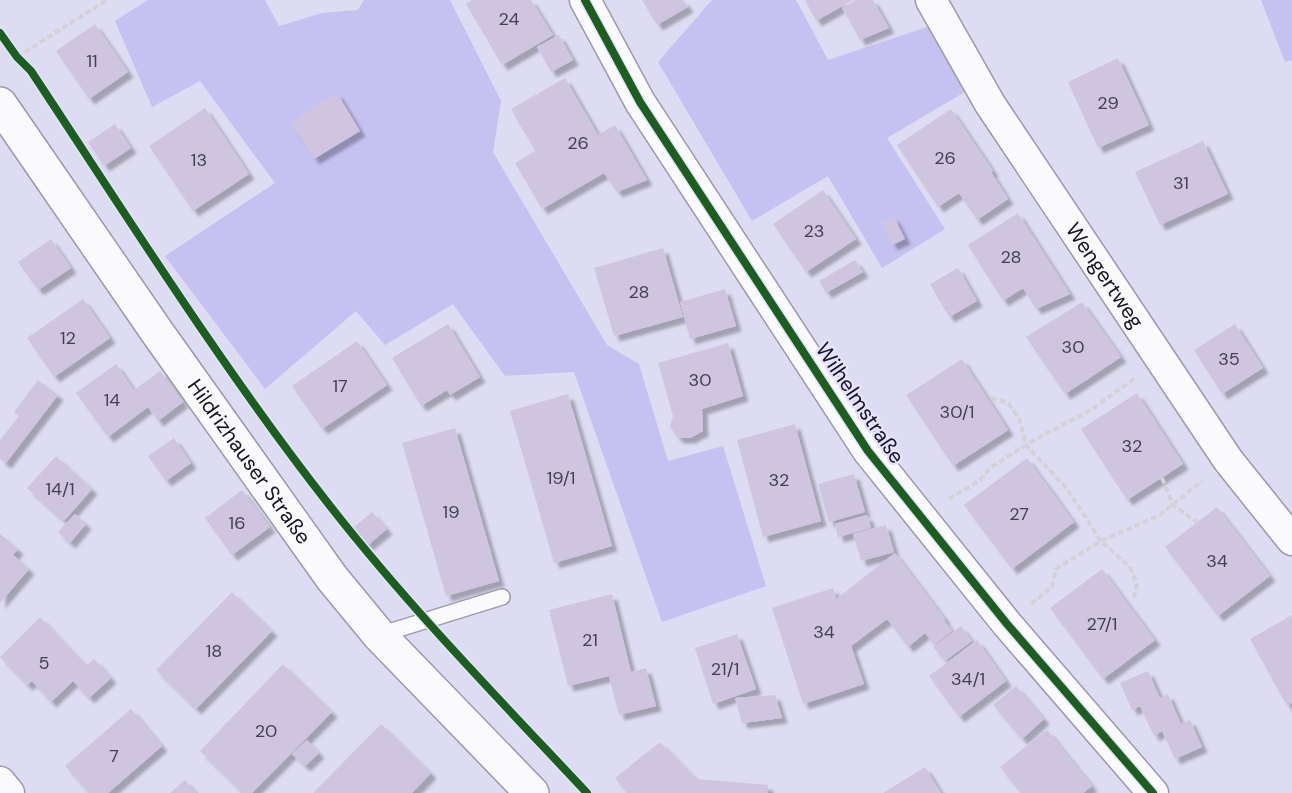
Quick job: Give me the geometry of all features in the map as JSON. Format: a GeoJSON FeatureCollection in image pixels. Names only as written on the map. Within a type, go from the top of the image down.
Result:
{"type":"FeatureCollection","features":[{"type":"Feature","properties":{"kind":"main road","name":"Hildrizhauser Straße"},"geometry":{"type":"LineString","coordinates":[[0,104],[157,332],[332,578],[379,635],[532,793]]}},
{"type":"Feature","properties":{"kind":"street","name":"Wilhelmstraße"},"geometry":{"type":"LineString","coordinates":[[585,0],[640,102],[868,451],[1007,624],[1153,793]]}},
{"type":"Feature","properties":{"kind":"street","name":"Wengertweg"},"geometry":{"type":"LineString","coordinates":[[930,0],[990,104],[1228,460],[1292,540]]}},
{"type":"Feature","properties":{"kind":"street"},"geometry":{"type":"LineString","coordinates":[[0,782],[9,793]]}},
{"type":"Feature","properties":{"kind":"lane"},"geometry":{"type":"LineString","coordinates":[[379,635],[502,597]]}},
{"type":"Feature","properties":{"kind":"path"},"geometry":{"type":"LineString","coordinates":[[17,57],[107,0]]}},
{"type":"Feature","properties":{"kind":"path"},"geometry":{"type":"LineString","coordinates":[[920,516],[980,480],[990,468],[1026,445],[1091,410],[1161,358]]}},
{"type":"Feature","properties":{"kind":"path"},"geometry":{"type":"LineString","coordinates":[[991,398],[1008,403],[1019,418],[1026,445],[1067,489],[1101,541],[1129,566],[1137,585],[1133,601]]}},
{"type":"Feature","properties":{"kind":"path"},"geometry":{"type":"LineString","coordinates":[[1007,624],[1052,587],[1056,569],[1101,541],[1160,515],[1228,460]]}},
{"type":"Feature","properties":{"kind":"path"},"geometry":{"type":"LineString","coordinates":[[1162,478],[1173,505],[1197,522]]}},
{"type":"Feature","properties":{"kind":"shaded area"},"geometry":{"type":"Polygon","coordinates":[[[148,0],[265,0],[279,26],[322,13],[358,10],[364,0],[450,0],[501,101],[493,152],[607,345],[639,364],[668,461],[723,446],[766,586],[662,622],[574,372],[505,376],[453,304],[385,345],[356,311],[265,389],[165,256],[275,183],[200,81],[152,107],[115,21],[148,0]]]}},
{"type":"Feature","properties":{"kind":"shaded area"},"geometry":{"type":"Polygon","coordinates":[[[712,0],[796,0],[828,60],[930,26],[968,90],[887,138],[945,229],[882,268],[828,176],[752,221],[658,62],[712,0]]]}},
{"type":"Feature","properties":{"kind":"shaded area"},"geometry":{"type":"Polygon","coordinates":[[[1261,0],[1292,0],[1292,60],[1285,62],[1261,0]]]}},
{"type":"Feature","properties":{"kind":"building"},"geometry":{"type":"Polygon","coordinates":[[[472,0],[531,0],[553,35],[502,65],[466,4],[472,0]]]}},
{"type":"Feature","properties":{"kind":"building"},"geometry":{"type":"Polygon","coordinates":[[[642,0],[683,0],[688,7],[657,25],[642,0]]]}},
{"type":"Feature","properties":{"kind":"building"},"geometry":{"type":"Polygon","coordinates":[[[805,0],[853,0],[816,21],[805,0]]]}},
{"type":"Feature","properties":{"kind":"building"},"geometry":{"type":"Polygon","coordinates":[[[856,0],[873,0],[889,28],[860,40],[842,8],[856,0]]]}},
{"type":"Feature","properties":{"kind":"building"},"geometry":{"type":"Polygon","coordinates":[[[95,24],[128,72],[89,99],[56,51],[95,24]]]}},
{"type":"Feature","properties":{"kind":"building"},"geometry":{"type":"Polygon","coordinates":[[[559,35],[573,60],[551,72],[537,47],[559,35]]]}},
{"type":"Feature","properties":{"kind":"building"},"geometry":{"type":"Polygon","coordinates":[[[1118,58],[1149,125],[1098,148],[1068,82],[1118,58]]]}},
{"type":"Feature","properties":{"kind":"building"},"geometry":{"type":"Polygon","coordinates":[[[565,78],[598,135],[615,125],[647,180],[617,192],[604,173],[542,209],[515,163],[535,151],[511,109],[565,78]]]}},
{"type":"Feature","properties":{"kind":"building"},"geometry":{"type":"Polygon","coordinates":[[[337,93],[360,131],[314,159],[291,122],[337,93]]]}},
{"type":"Feature","properties":{"kind":"building"},"geometry":{"type":"Polygon","coordinates":[[[205,108],[249,174],[193,211],[149,146],[205,108]]]}},
{"type":"Feature","properties":{"kind":"building"},"geometry":{"type":"Polygon","coordinates":[[[951,109],[993,171],[991,172],[1008,199],[977,220],[959,193],[938,207],[897,145],[951,109]]]}},
{"type":"Feature","properties":{"kind":"building"},"geometry":{"type":"Polygon","coordinates":[[[115,124],[131,148],[104,166],[88,142],[115,124]]]}},
{"type":"Feature","properties":{"kind":"building"},"geometry":{"type":"Polygon","coordinates":[[[1203,141],[1228,194],[1160,225],[1135,172],[1203,141]]]}},
{"type":"Feature","properties":{"kind":"building"},"geometry":{"type":"Polygon","coordinates":[[[823,190],[856,239],[806,272],[773,224],[823,190]]]}},
{"type":"Feature","properties":{"kind":"building"},"geometry":{"type":"Polygon","coordinates":[[[1018,213],[1070,294],[1036,309],[1023,288],[1003,301],[968,245],[1018,213]]]}},
{"type":"Feature","properties":{"kind":"building"},"geometry":{"type":"Polygon","coordinates":[[[894,217],[905,239],[892,245],[881,223],[894,217]]]}},
{"type":"Feature","properties":{"kind":"building"},"geometry":{"type":"Polygon","coordinates":[[[51,239],[71,268],[38,290],[18,262],[51,239]]]}},
{"type":"Feature","properties":{"kind":"building"},"geometry":{"type":"Polygon","coordinates":[[[663,248],[683,317],[614,336],[594,268],[663,248]]]}},
{"type":"Feature","properties":{"kind":"building"},"geometry":{"type":"Polygon","coordinates":[[[855,260],[863,272],[826,293],[819,281],[855,260]]]}},
{"type":"Feature","properties":{"kind":"building"},"geometry":{"type":"Polygon","coordinates":[[[958,268],[977,301],[949,317],[930,284],[958,268]]]}},
{"type":"Feature","properties":{"kind":"building"},"geometry":{"type":"Polygon","coordinates":[[[725,289],[736,326],[690,339],[680,302],[725,289]]]}},
{"type":"Feature","properties":{"kind":"building"},"geometry":{"type":"Polygon","coordinates":[[[83,299],[110,338],[54,377],[27,338],[83,299]]]}},
{"type":"Feature","properties":{"kind":"building"},"geometry":{"type":"Polygon","coordinates":[[[1082,302],[1121,357],[1065,394],[1026,337],[1082,302]]]}},
{"type":"Feature","properties":{"kind":"building"},"geometry":{"type":"Polygon","coordinates":[[[448,324],[480,377],[450,395],[447,390],[421,406],[392,358],[448,324]]]}},
{"type":"Feature","properties":{"kind":"building"},"geometry":{"type":"Polygon","coordinates":[[[1235,324],[1263,368],[1222,394],[1194,350],[1235,324]]]}},
{"type":"Feature","properties":{"kind":"building"},"geometry":{"type":"Polygon","coordinates":[[[357,341],[387,385],[322,429],[292,386],[357,341]]]}},
{"type":"Feature","properties":{"kind":"building"},"geometry":{"type":"Polygon","coordinates":[[[728,343],[743,396],[702,409],[703,431],[690,438],[678,438],[670,427],[673,416],[658,363],[728,343]]]}},
{"type":"Feature","properties":{"kind":"building"},"geometry":{"type":"Polygon","coordinates":[[[962,359],[1008,430],[953,466],[906,395],[962,359]]]}},
{"type":"Feature","properties":{"kind":"building"},"geometry":{"type":"Polygon","coordinates":[[[116,364],[134,390],[160,371],[183,402],[158,421],[148,407],[108,437],[76,393],[116,364]]]}},
{"type":"Feature","properties":{"kind":"building"},"geometry":{"type":"Polygon","coordinates":[[[38,380],[58,395],[6,463],[0,459],[0,440],[19,416],[14,412],[38,380]]]}},
{"type":"Feature","properties":{"kind":"building"},"geometry":{"type":"Polygon","coordinates":[[[1137,393],[1183,464],[1127,500],[1081,429],[1137,393]]]}},
{"type":"Feature","properties":{"kind":"building"},"geometry":{"type":"Polygon","coordinates":[[[568,394],[612,546],[554,563],[510,411],[568,394]]]}},
{"type":"Feature","properties":{"kind":"building"},"geometry":{"type":"Polygon","coordinates":[[[795,424],[821,521],[763,537],[737,440],[795,424]]]}},
{"type":"Feature","properties":{"kind":"building"},"geometry":{"type":"Polygon","coordinates":[[[455,428],[499,581],[446,596],[402,443],[455,428]]]}},
{"type":"Feature","properties":{"kind":"building"},"geometry":{"type":"Polygon","coordinates":[[[174,438],[191,463],[166,481],[148,456],[174,438]]]}},
{"type":"Feature","properties":{"kind":"building"},"geometry":{"type":"Polygon","coordinates":[[[56,456],[92,489],[64,521],[27,488],[56,456]]]}},
{"type":"Feature","properties":{"kind":"building"},"geometry":{"type":"Polygon","coordinates":[[[1027,458],[1074,522],[1012,569],[964,505],[1027,458]]]}},
{"type":"Feature","properties":{"kind":"building"},"geometry":{"type":"Polygon","coordinates":[[[854,474],[865,512],[829,522],[818,484],[854,474]]]}},
{"type":"Feature","properties":{"kind":"building"},"geometry":{"type":"Polygon","coordinates":[[[242,490],[270,527],[232,555],[205,518],[242,490]]]}},
{"type":"Feature","properties":{"kind":"building"},"geometry":{"type":"Polygon","coordinates":[[[1217,507],[1270,576],[1218,616],[1165,547],[1217,507]]]}},
{"type":"Feature","properties":{"kind":"building"},"geometry":{"type":"Polygon","coordinates":[[[372,512],[387,529],[368,545],[353,528],[372,512]]]}},
{"type":"Feature","properties":{"kind":"building"},"geometry":{"type":"Polygon","coordinates":[[[75,514],[86,524],[70,543],[58,532],[75,514]]]}},
{"type":"Feature","properties":{"kind":"building"},"geometry":{"type":"Polygon","coordinates":[[[867,515],[871,528],[838,537],[835,524],[867,515]]]}},
{"type":"Feature","properties":{"kind":"building"},"geometry":{"type":"Polygon","coordinates":[[[886,525],[894,552],[861,561],[853,534],[886,525]]]}},
{"type":"Feature","properties":{"kind":"building"},"geometry":{"type":"Polygon","coordinates":[[[0,534],[18,549],[13,555],[29,569],[0,603],[0,534]]]}},
{"type":"Feature","properties":{"kind":"building"},"geometry":{"type":"Polygon","coordinates":[[[895,553],[945,619],[928,631],[944,620],[952,631],[934,645],[925,633],[908,647],[887,619],[851,646],[864,684],[803,704],[772,608],[833,588],[836,599],[895,553]]]}},
{"type":"Feature","properties":{"kind":"building"},"geometry":{"type":"Polygon","coordinates":[[[1102,569],[1155,640],[1103,679],[1050,608],[1102,569]]]}},
{"type":"Feature","properties":{"kind":"building"},"geometry":{"type":"Polygon","coordinates":[[[232,592],[272,631],[196,709],[156,670],[232,592]]]}},
{"type":"Feature","properties":{"kind":"building"},"geometry":{"type":"Polygon","coordinates":[[[612,594],[631,672],[646,668],[656,706],[619,715],[609,677],[626,672],[568,686],[549,610],[612,594]]]}},
{"type":"Feature","properties":{"kind":"building"},"geometry":{"type":"Polygon","coordinates":[[[1292,615],[1292,703],[1287,706],[1250,639],[1292,615]]]}},
{"type":"Feature","properties":{"kind":"building"},"geometry":{"type":"Polygon","coordinates":[[[40,617],[86,666],[94,659],[111,678],[89,698],[73,681],[51,702],[32,681],[27,685],[0,657],[40,617]]]}},
{"type":"Feature","properties":{"kind":"building"},"geometry":{"type":"Polygon","coordinates":[[[961,626],[972,641],[945,661],[933,647],[961,626]]]}},
{"type":"Feature","properties":{"kind":"building"},"geometry":{"type":"Polygon","coordinates":[[[737,634],[756,689],[713,704],[695,648],[737,634]]]}},
{"type":"Feature","properties":{"kind":"building"},"geometry":{"type":"Polygon","coordinates":[[[977,640],[1006,681],[959,717],[929,676],[977,640]]]}},
{"type":"Feature","properties":{"kind":"building"},"geometry":{"type":"Polygon","coordinates":[[[283,664],[332,712],[252,793],[243,793],[200,751],[283,664]]]}},
{"type":"Feature","properties":{"kind":"building"},"geometry":{"type":"Polygon","coordinates":[[[1148,671],[1160,698],[1168,694],[1181,724],[1190,720],[1202,747],[1175,759],[1162,731],[1154,736],[1140,706],[1132,710],[1120,683],[1148,671]]]}},
{"type":"Feature","properties":{"kind":"building"},"geometry":{"type":"Polygon","coordinates":[[[1016,686],[1044,719],[1022,739],[993,705],[1016,686]]]}},
{"type":"Feature","properties":{"kind":"building"},"geometry":{"type":"Polygon","coordinates":[[[775,695],[782,718],[742,723],[735,698],[775,695]]]}},
{"type":"Feature","properties":{"kind":"building"},"geometry":{"type":"Polygon","coordinates":[[[131,709],[162,746],[108,793],[89,793],[65,766],[131,709]]]}},
{"type":"Feature","properties":{"kind":"building"},"geometry":{"type":"Polygon","coordinates":[[[381,724],[431,773],[412,793],[313,793],[381,724]]]}},
{"type":"Feature","properties":{"kind":"building"},"geometry":{"type":"Polygon","coordinates":[[[1047,730],[1092,786],[1083,793],[1021,793],[1000,767],[1047,730]]]}},
{"type":"Feature","properties":{"kind":"building"},"geometry":{"type":"Polygon","coordinates":[[[307,740],[319,753],[305,766],[292,754],[307,740]]]}},
{"type":"Feature","properties":{"kind":"building"},"geometry":{"type":"Polygon","coordinates":[[[660,742],[696,779],[768,785],[768,793],[627,793],[615,778],[660,742]]]}},
{"type":"Feature","properties":{"kind":"building"},"geometry":{"type":"Polygon","coordinates":[[[925,767],[941,793],[883,793],[925,767]]]}},
{"type":"Feature","properties":{"kind":"building"},"geometry":{"type":"Polygon","coordinates":[[[185,780],[196,793],[170,793],[185,780]]]}},
{"type":"Feature","properties":{"kind":"cycle path"},"geometry":{"type":"LineString","coordinates":[[585,0],[640,102],[868,451],[1007,624],[1153,793]]}},
{"type":"Feature","properties":{"kind":"cycle path"},"geometry":{"type":"LineString","coordinates":[[0,33],[17,57],[31,71],[212,344],[327,502],[421,614],[587,793]]}}]}
